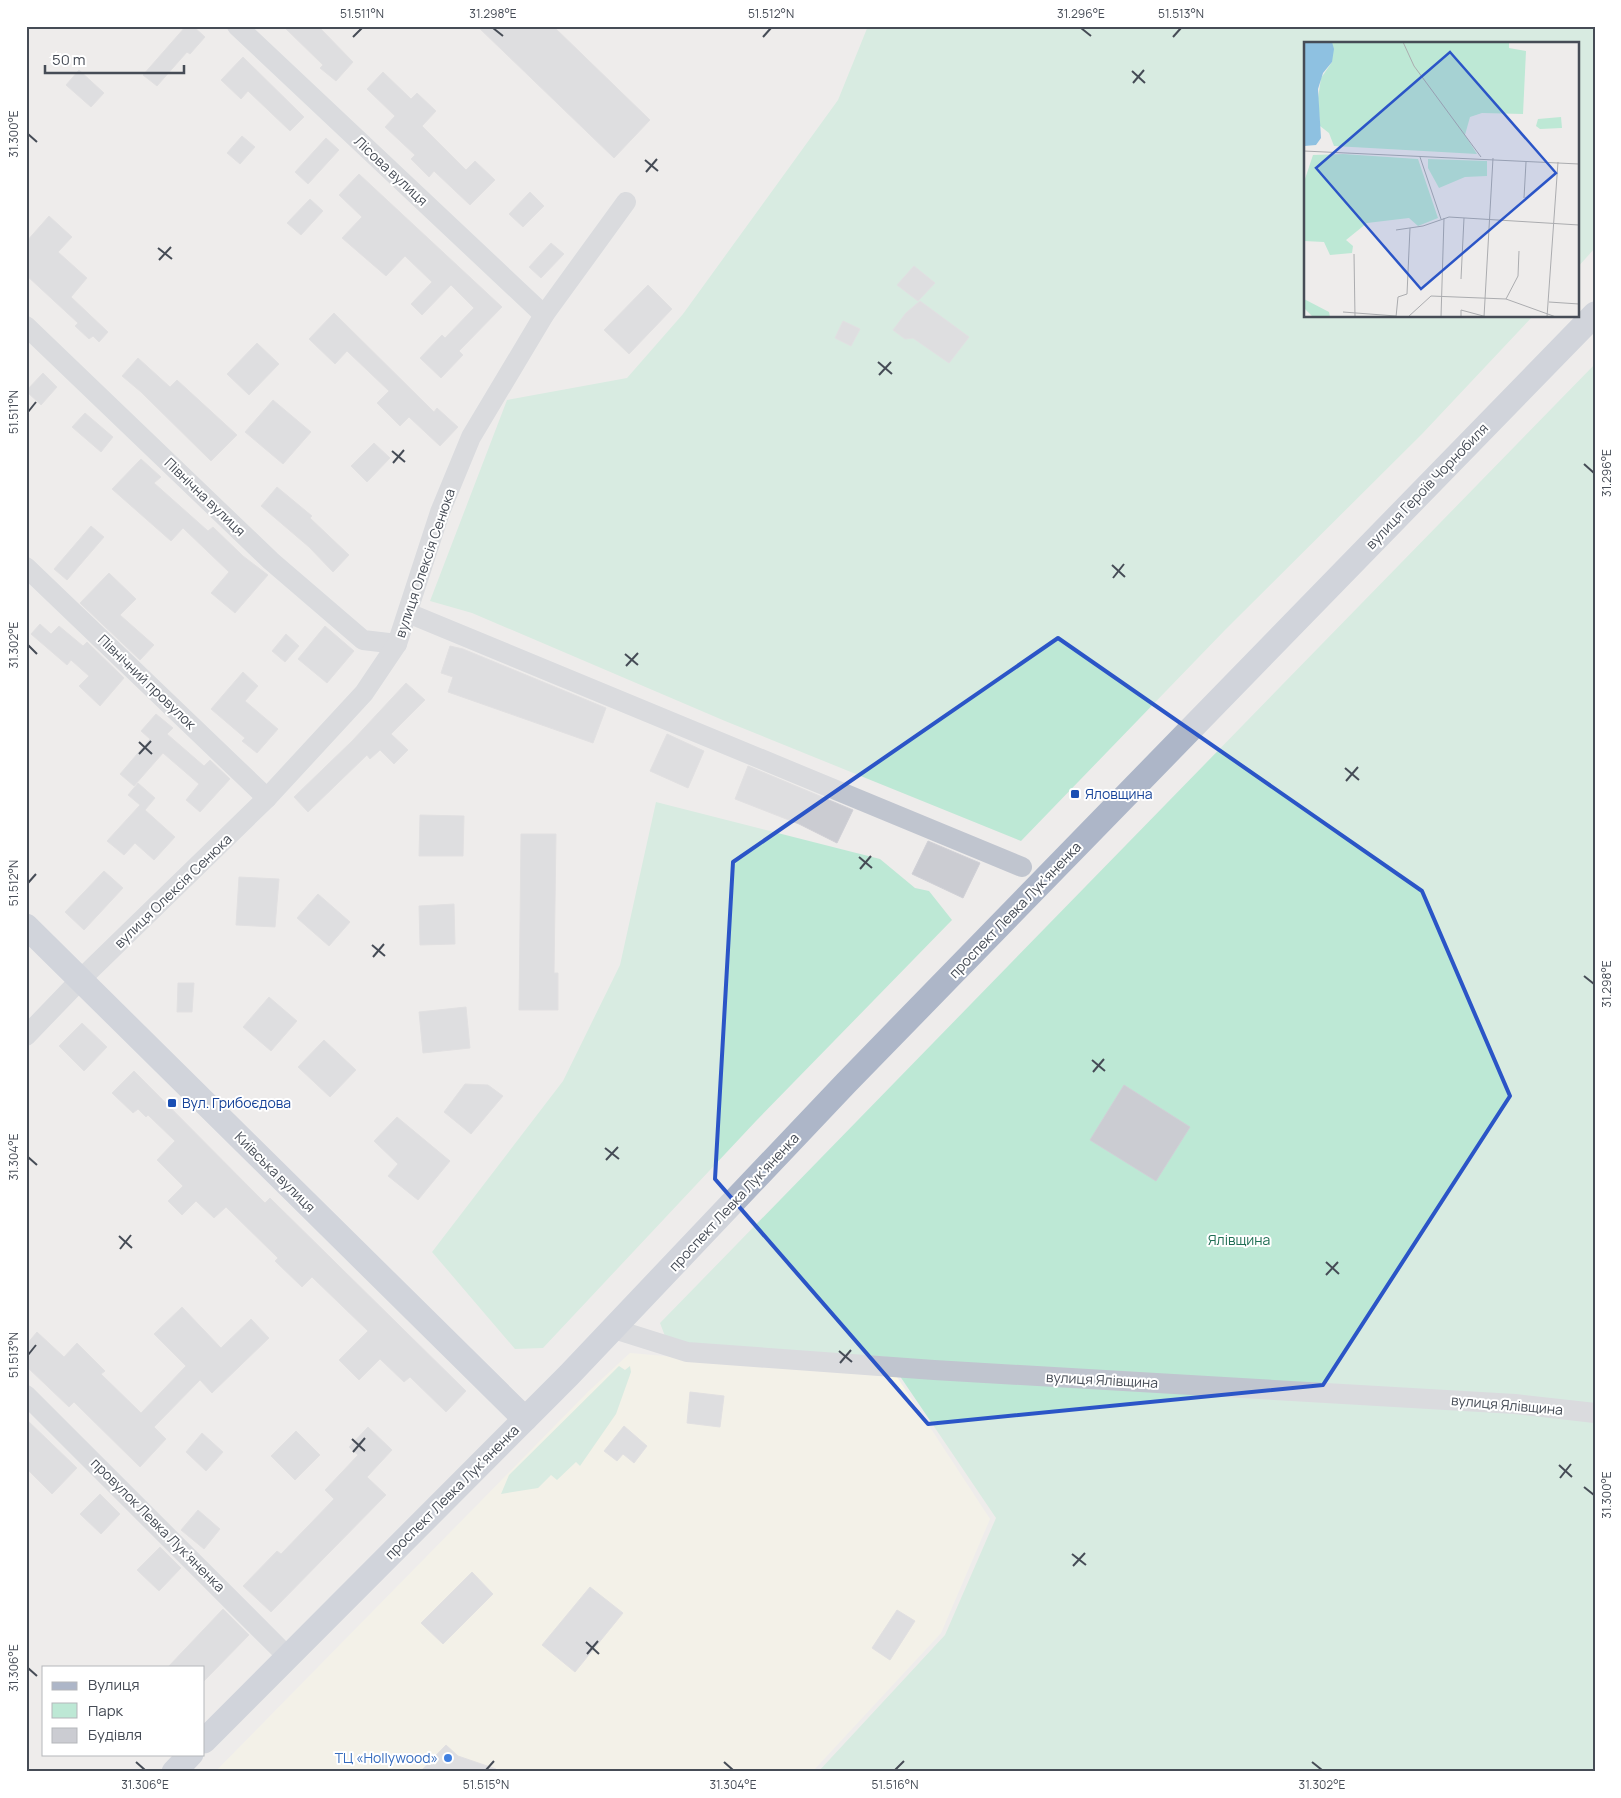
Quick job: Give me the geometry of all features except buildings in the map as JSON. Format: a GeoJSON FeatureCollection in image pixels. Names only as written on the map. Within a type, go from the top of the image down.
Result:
{"type":"FeatureCollection","features":[{"type":"Feature","properties":{"kind":"main road","name":"вулиця Героїв Чорнобиля"},"geometry":{"type":"LineString","coordinates":[[1260,657],[1595,314]]}},
{"type":"Feature","properties":{"kind":"main road","name":"проспект Левка Лукʼяненка"},"geometry":{"type":"LineString","coordinates":[[205,1741],[614,1329],[846,1083],[1260,657]]}},
{"type":"Feature","properties":{"kind":"main road","name":"Київська вулиця"},"geometry":{"type":"LineString","coordinates":[[26,926],[525,1419]]}},
{"type":"Feature","properties":{"kind":"main road"},"geometry":{"type":"LineString","coordinates":[[174,1772],[189,1756]]}},
{"type":"Feature","properties":{"kind":"street","name":"Лісова вулиця"},"geometry":{"type":"LineString","coordinates":[[237,26],[544,316]]}},
{"type":"Feature","properties":{"kind":"street","name":"вулиця Олексія Сенюка"},"geometry":{"type":"LineString","coordinates":[[26,1036],[81,979],[267,798],[364,693],[398,644],[440,512],[471,437],[544,316],[626,202]]}},
{"type":"Feature","properties":{"kind":"street","name":"Північна вулиця"},"geometry":{"type":"LineString","coordinates":[[26,326],[271,562],[363,640],[398,644]]}},
{"type":"Feature","properties":{"kind":"street","name":"Північний провулок"},"geometry":{"type":"LineString","coordinates":[[26,567],[267,798]]}},
{"type":"Feature","properties":{"kind":"street"},"geometry":{"type":"LineString","coordinates":[[408,614],[1022,867]]}},
{"type":"Feature","properties":{"kind":"street","name":"вулиця Ялівщина"},"geometry":{"type":"LineString","coordinates":[[614,1329],[687,1352],[934,1370],[1515,1404],[1595,1413]]}},
{"type":"Feature","properties":{"kind":"street","name":"провулок Левка Лук’яненка"},"geometry":{"type":"LineString","coordinates":[[26,1395],[288,1657]]}},
{"type":"Feature","properties":{"kind":"highlighted area"},"geometry":{"type":"Polygon","coordinates":[[[1058,638],[1422,891],[1510,1096],[1323,1385],[928,1424],[715,1179],[733,862],[1058,638]]]}},
{"type":"Feature","properties":{"kind":"shaded area"},"geometry":{"type":"Polygon","coordinates":[[[630,1353],[897,1377],[990,1519],[941,1633],[812,1772],[215,1772],[588,1392],[630,1353]]]}},
{"type":"Feature","properties":{"kind":"green space"},"geometry":{"type":"Polygon","coordinates":[[[868,26],[1595,26],[1595,248],[1578,267],[1578,42],[1304,42],[1304,318],[1531,318],[1422,434],[1226,629],[1021,841],[725,721],[472,613],[430,601],[507,400],[627,378],[683,314],[838,100],[868,26]]]}},
{"type":"Feature","properties":{"kind":"green space","name":"Ялівщина"},"geometry":{"type":"Polygon","coordinates":[[[1595,364],[1595,1772],[818,1772],[945,1635],[996,1518],[887,1357],[668,1344],[660,1323],[1595,364]]]}},
{"type":"Feature","properties":{"kind":"green space"},"geometry":{"type":"Polygon","coordinates":[[[656,802],[880,859],[915,888],[929,891],[952,920],[756,1121],[543,1348],[515,1349],[432,1252],[563,1081],[620,965],[656,802]]]}},
{"type":"Feature","properties":{"kind":"green space"},"geometry":{"type":"Polygon","coordinates":[[[619,1366],[625,1370],[630,1366],[631,1372],[616,1414],[580,1466],[576,1462],[557,1480],[551,1475],[538,1488],[501,1494],[509,1475],[619,1366]]]}},
{"type":"Feature","properties":{"kind":"place","name":"Яловщина"},"geometry":{"type":"Point","coordinates":[1075,794]}},
{"type":"Feature","properties":{"kind":"place","name":"Вул. Грибоєдова"},"geometry":{"type":"Point","coordinates":[172,1103]}},
{"type":"Feature","properties":{"kind":"place","name":"ТЦ «Hollywood»"},"geometry":{"type":"Point","coordinates":[448,1758]}}]}
